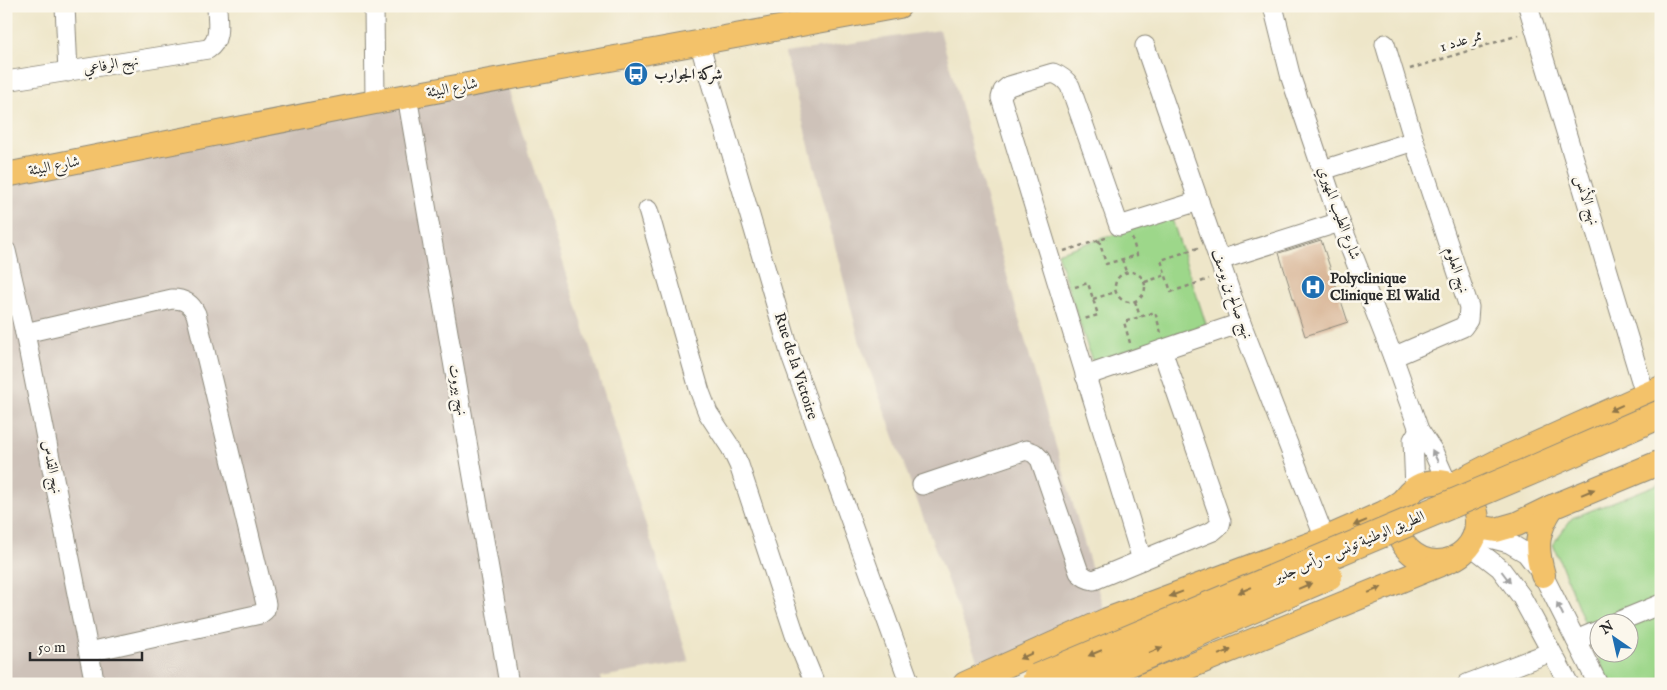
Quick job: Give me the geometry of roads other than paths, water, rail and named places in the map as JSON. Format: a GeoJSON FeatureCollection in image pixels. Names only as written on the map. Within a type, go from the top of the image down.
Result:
{"type":"FeatureCollection","features":[{"type":"Feature","properties":{"kind":"highway","name":"الطريق الوطنية تونس - رأس جدير"},"geometry":{"type":"LineString","coordinates":[[1037,678],[1535,469],[1656,399]]}},
{"type":"Feature","properties":{"kind":"highway","name":"الطريق الوطنية تونس - رأس جدير"},"geometry":{"type":"LineString","coordinates":[[1079,684],[1661,433]]}},
{"type":"Feature","properties":{"kind":"main road","name":"شارع البيئة"},"geometry":{"type":"LineString","coordinates":[[6,175],[375,102],[899,6]]}},
{"type":"Feature","properties":{"kind":"main road"},"geometry":{"type":"LineString","coordinates":[[1450,484],[1503,459],[1656,399]]}},
{"type":"Feature","properties":{"kind":"main road"},"geometry":{"type":"LineString","coordinates":[[1474,535],[1511,526],[1661,462]]}},
{"type":"Feature","properties":{"kind":"main road"},"geometry":{"type":"LineString","coordinates":[[964,684],[1107,620],[1325,538],[1384,513],[1425,484],[1436,482],[1450,484],[1463,492],[1472,502],[1476,514],[1474,535],[1461,554],[1148,684]]}},
{"type":"Feature","properties":{"kind":"main road"},"geometry":{"type":"LineString","coordinates":[[1409,495],[1398,512],[1397,524],[1405,546],[1424,560],[1436,562],[1448,560]]}},
{"type":"Feature","properties":{"kind":"main road"},"geometry":{"type":"LineString","coordinates":[[1543,575],[1538,558],[1538,540],[1542,523],[1552,507]]}},
{"type":"Feature","properties":{"kind":"street"},"geometry":{"type":"LineString","coordinates":[[65,6],[68,72]]}},
{"type":"Feature","properties":{"kind":"street","name":"نهج الرفاعي"},"geometry":{"type":"LineString","coordinates":[[6,81],[201,50],[214,45],[218,34],[217,6]]}},
{"type":"Feature","properties":{"kind":"street"},"geometry":{"type":"LineString","coordinates":[[374,6],[375,102]]}},
{"type":"Feature","properties":{"kind":"street","name":"نهج الأنس"},"geometry":{"type":"LineString","coordinates":[[1528,6],[1656,399]]}},
{"type":"Feature","properties":{"kind":"street","name":"شارع الطيب المهيري"},"geometry":{"type":"LineString","coordinates":[[1277,11],[1291,78],[1340,222],[1393,357],[1419,430],[1433,451],[1450,484]]}},
{"type":"Feature","properties":{"kind":"street","name":"Rue de la Victoire"},"geometry":{"type":"LineString","coordinates":[[698,42],[794,363],[910,684]]}},
{"type":"Feature","properties":{"kind":"street","name":"نهج العلوم"},"geometry":{"type":"LineString","coordinates":[[1385,44],[1414,141],[1469,307],[1468,320],[1463,327],[1393,357]]}},
{"type":"Feature","properties":{"kind":"street","name":"نهج صالح بن يوسف"},"geometry":{"type":"LineString","coordinates":[[1145,46],[1241,323],[1325,538]]}},
{"type":"Feature","properties":{"kind":"street"},"geometry":{"type":"LineString","coordinates":[[1142,560],[1002,98],[1003,91],[1009,86],[1053,73],[1065,79],[1070,86],[1123,225],[1199,201]]}},
{"type":"Feature","properties":{"kind":"street","name":"نهج بيروت"},"geometry":{"type":"LineString","coordinates":[[408,96],[509,684]]}},
{"type":"Feature","properties":{"kind":"street"},"geometry":{"type":"LineString","coordinates":[[1323,170],[1414,141]]}},
{"type":"Feature","properties":{"kind":"street"},"geometry":{"type":"LineString","coordinates":[[648,210],[700,392],[708,413],[731,448],[739,465],[795,635],[815,684]]}},
{"type":"Feature","properties":{"kind":"street"},"geometry":{"type":"LineString","coordinates":[[1219,259],[1340,222]]}},
{"type":"Feature","properties":{"kind":"street","name":"نهج القدس"},"geometry":{"type":"LineString","coordinates":[[6,251],[25,333],[95,684]]}},
{"type":"Feature","properties":{"kind":"street"},"geometry":{"type":"LineString","coordinates":[[25,333],[172,299],[186,302],[192,306],[199,323],[266,604],[265,610],[260,614],[89,652]]}},
{"type":"Feature","properties":{"kind":"street"},"geometry":{"type":"LineString","coordinates":[[1085,376],[1241,323]]}},
{"type":"Feature","properties":{"kind":"street"},"geometry":{"type":"LineString","coordinates":[[922,485],[1030,450],[1040,459],[1079,572],[1088,580],[1094,580],[1212,531],[1220,525],[1221,521],[1164,349]]}},
{"type":"Feature","properties":{"kind":"street"},"geometry":{"type":"LineString","coordinates":[[1409,495],[1413,440],[1419,430]]}},
{"type":"Feature","properties":{"kind":"street"},"geometry":{"type":"LineString","coordinates":[[1474,535],[1509,543],[1526,553],[1543,575],[1598,684]]}},
{"type":"Feature","properties":{"kind":"street"},"geometry":{"type":"LineString","coordinates":[[1474,535],[1521,596],[1569,684]]}},
{"type":"Feature","properties":{"kind":"street"},"geometry":{"type":"LineString","coordinates":[[1640,613],[1661,604]]}},
{"type":"Feature","properties":{"kind":"street"},"geometry":{"type":"LineString","coordinates":[[1576,640],[1590,634]]}},
{"type":"Feature","properties":{"kind":"street"},"geometry":{"type":"LineString","coordinates":[[1467,684],[1551,652]]}},
{"type":"Feature","properties":{"kind":"place","name":"شركة الجوارب"},"geometry":{"type":"Point","coordinates":[636,74]}},
{"type":"Feature","properties":{"kind":"place","name":"Polyclinique Clinique El Walid"},"geometry":{"type":"Point","coordinates":[1313,287]}}]}
